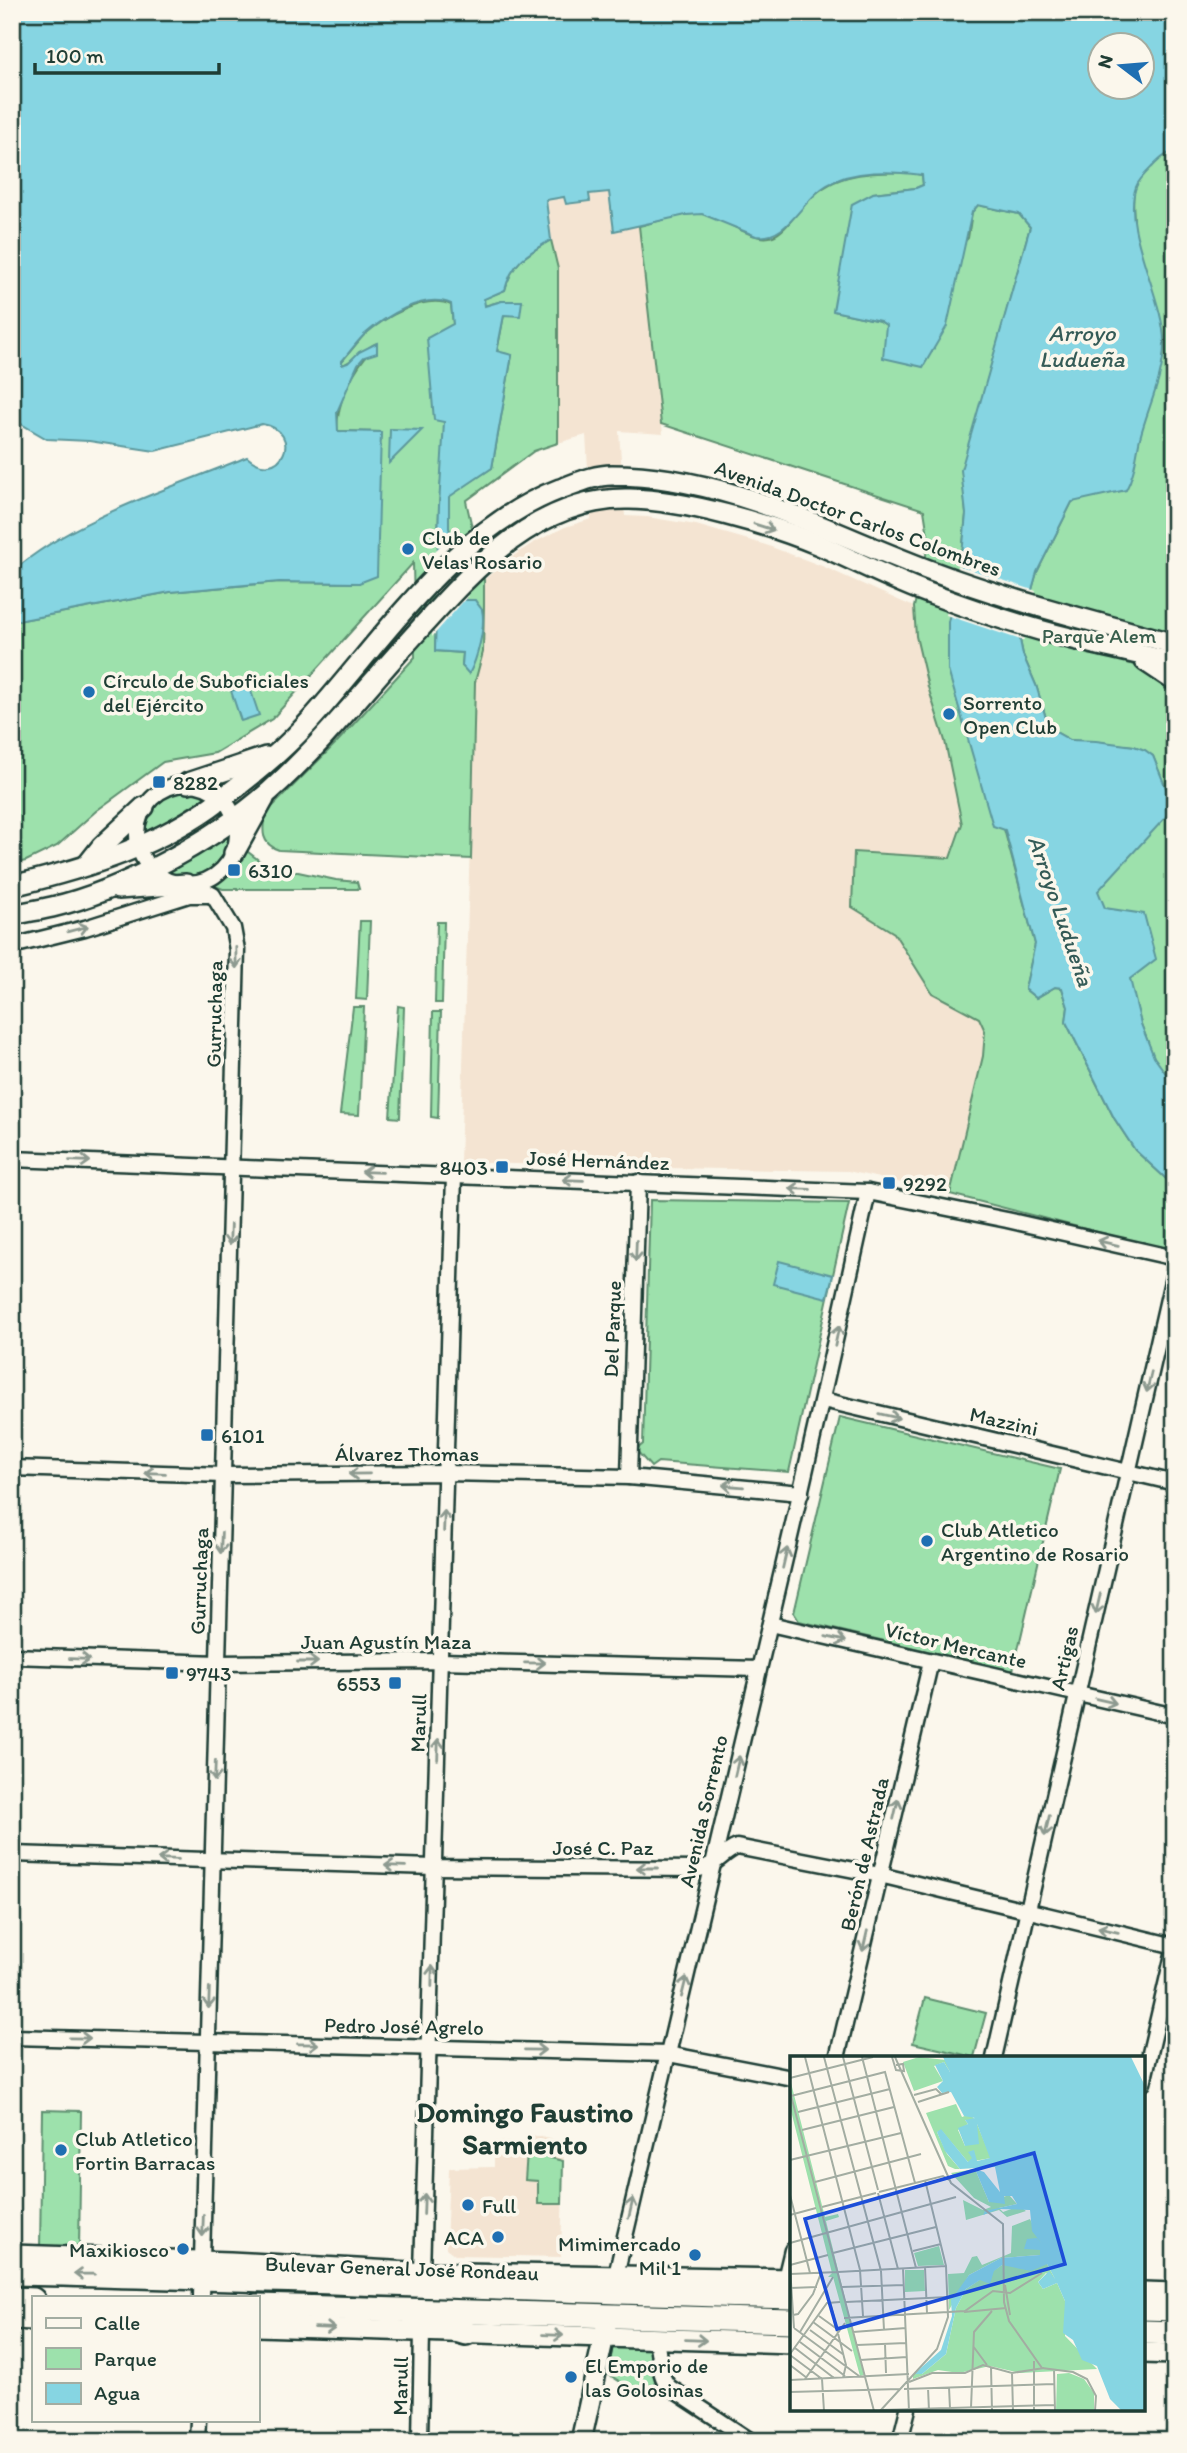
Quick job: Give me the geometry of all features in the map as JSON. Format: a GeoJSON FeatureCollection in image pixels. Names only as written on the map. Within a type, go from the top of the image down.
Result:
{"type":"FeatureCollection","features":[{"type":"Feature","properties":{"kind":"main road","name":"Avenida Doctor Carlos Colombres"},"geometry":{"type":"LineString","coordinates":[[12,886],[138,848],[182,825],[223,798],[305,726],[414,601],[466,547],[519,509],[584,480],[606,475],[675,480],[701,485],[820,524],[955,580],[1175,644]]}},
{"type":"Feature","properties":{"kind":"main road","name":"Avenida Doctor Carlos Colombres"},"geometry":{"type":"LineString","coordinates":[[21,913],[54,907],[103,890],[150,868],[235,817],[267,793],[331,729],[468,576],[495,551],[552,516],[586,503],[632,499],[698,509],[815,544],[898,581],[968,607],[1069,638],[1175,663]]}},
{"type":"Feature","properties":{"kind":"main road"},"geometry":{"type":"LineString","coordinates":[[1129,651],[1175,681]]}},
{"type":"Feature","properties":{"kind":"main road"},"geometry":{"type":"LineString","coordinates":[[188,783],[274,755]]}},
{"type":"Feature","properties":{"kind":"main road"},"geometry":{"type":"LineString","coordinates":[[234,853],[267,793]]}},
{"type":"Feature","properties":{"kind":"main road"},"geometry":{"type":"LineString","coordinates":[[87,865],[102,846],[144,807]]}},
{"type":"Feature","properties":{"kind":"main road"},"geometry":{"type":"LineString","coordinates":[[103,890],[194,886]]}},
{"type":"Feature","properties":{"kind":"main road","name":"Bulevar General José Rondeau"},"geometry":{"type":"LineString","coordinates":[[12,2255],[201,2278],[416,2272],[610,2305],[655,2339],[790,2343]]}},
{"type":"Feature","properties":{"kind":"main road"},"geometry":{"type":"LineString","coordinates":[[416,2272],[474,2289]]}},
{"type":"Feature","properties":{"kind":"main road","name":"Bulevar General José Rondeau"},"geometry":{"type":"LineString","coordinates":[[12,2273],[474,2289],[610,2305],[790,2321]]}},
{"type":"Feature","properties":{"kind":"main road","name":"Bulevar General José Rondeau"},"geometry":{"type":"LineString","coordinates":[[259,2326],[466,2333],[610,2305],[789,2285]]}},
{"type":"Feature","properties":{"kind":"main road"},"geometry":{"type":"LineString","coordinates":[[1145,2292],[1175,2293]]}},
{"type":"Feature","properties":{"kind":"main road"},"geometry":{"type":"LineString","coordinates":[[12,2299],[32,2300]]}},
{"type":"Feature","properties":{"kind":"main road","name":"Bulevar General José Rondeau"},"geometry":{"type":"LineString","coordinates":[[259,2306],[382,2309],[610,2305]]}},
{"type":"Feature","properties":{"kind":"main road","name":"Avenida Sorrento"},"geometry":{"type":"LineString","coordinates":[[581,2441],[610,2305]]}},
{"type":"Feature","properties":{"kind":"main road"},"geometry":{"type":"LineString","coordinates":[[1145,2308],[1175,2309]]}},
{"type":"Feature","properties":{"kind":"main road"},"geometry":{"type":"LineString","coordinates":[[382,2309],[466,2333]]}},
{"type":"Feature","properties":{"kind":"main road"},"geometry":{"type":"LineString","coordinates":[[12,2319],[32,2320]]}},
{"type":"Feature","properties":{"kind":"main road"},"geometry":{"type":"LineString","coordinates":[[1145,2346],[1175,2333]]}},
{"type":"Feature","properties":{"kind":"main road"},"geometry":{"type":"LineString","coordinates":[[1145,2346],[1175,2354]]}},
{"type":"Feature","properties":{"kind":"street"},"geometry":{"type":"LineString","coordinates":[[12,946],[85,928],[194,886],[227,864],[234,853],[237,839],[235,817],[223,798],[201,785],[188,783],[169,786],[159,792],[144,807],[136,834],[138,848],[150,868]]}},
{"type":"Feature","properties":{"kind":"street","name":"Gurruchaga"},"geometry":{"type":"LineString","coordinates":[[150,868],[166,880],[194,886],[213,895],[233,928],[237,950],[201,2278]]}},
{"type":"Feature","properties":{"kind":"street"},"geometry":{"type":"LineString","coordinates":[[12,925],[18,923],[21,913]]}},
{"type":"Feature","properties":{"kind":"street","name":"José Hernández"},"geometry":{"type":"LineString","coordinates":[[12,1159],[868,1192],[1175,1258]]}},
{"type":"Feature","properties":{"kind":"street","name":"Marull"},"geometry":{"type":"LineString","coordinates":[[416,2272],[430,2048],[454,1175]]}},
{"type":"Feature","properties":{"kind":"street","name":"Del Parque"},"geometry":{"type":"LineString","coordinates":[[629,1477],[638,1182]]}},
{"type":"Feature","properties":{"kind":"street","name":"Avenida Sorrento"},"geometry":{"type":"LineString","coordinates":[[610,2305],[823,1400],[868,1192]]}},
{"type":"Feature","properties":{"kind":"street","name":"Artigas"},"geometry":{"type":"LineString","coordinates":[[994,2056],[1175,1268]]}},
{"type":"Feature","properties":{"kind":"street","name":"Mazzini"},"geometry":{"type":"LineString","coordinates":[[823,1400],[1175,1483]]}},
{"type":"Feature","properties":{"kind":"street","name":"Álvarez Thomas"},"geometry":{"type":"LineString","coordinates":[[12,1468],[223,1475],[446,1473],[629,1477],[801,1493]]}},
{"type":"Feature","properties":{"kind":"street","name":"Víctor Mercante"},"geometry":{"type":"LineString","coordinates":[[770,1624],[1175,1716]]}},
{"type":"Feature","properties":{"kind":"street","name":"Juan Agustín Maza"},"geometry":{"type":"LineString","coordinates":[[12,1656],[218,1663],[440,1661],[759,1669]]}},
{"type":"Feature","properties":{"kind":"street","name":"Berón de Astrada"},"geometry":{"type":"LineString","coordinates":[[837,2056],[931,1661]]}},
{"type":"Feature","properties":{"kind":"street","name":"José C. Paz"},"geometry":{"type":"LineString","coordinates":[[12,1854],[434,1867],[699,1869],[715,1864],[725,1851],[737,1847],[880,1875],[1175,1946]]}},
{"type":"Feature","properties":{"kind":"street"},"geometry":{"type":"LineString","coordinates":[[1145,2074],[1175,1946]]}},
{"type":"Feature","properties":{"kind":"street","name":"Pedro José Agrelo"},"geometry":{"type":"LineString","coordinates":[[12,2037],[668,2053],[790,2078]]}},
{"type":"Feature","properties":{"kind":"street","name":"Marull"},"geometry":{"type":"LineString","coordinates":[[420,2441],[422,2331]]}},
{"type":"Feature","properties":{"kind":"street"},"geometry":{"type":"LineString","coordinates":[[655,2339],[663,2381],[751,2441]]}},
{"type":"Feature","properties":{"kind":"street"},"geometry":{"type":"LineString","coordinates":[[1145,2346],[1163,2354],[1175,2365]]}},
{"type":"Feature","properties":{"kind":"street"},"geometry":{"type":"LineString","coordinates":[[901,2441],[908,2411]]}},
{"type":"Feature","properties":{"kind":"street"},"geometry":{"type":"LineString","coordinates":[[197,2441],[198,2422]]}},
{"type":"Feature","properties":{"kind":"shaded area"},"geometry":{"type":"Polygon","coordinates":[[[609,192],[614,231],[639,226],[663,434],[619,431],[625,516],[696,525],[766,545],[822,566],[914,607],[916,636],[945,741],[962,824],[950,858],[854,852],[852,907],[894,933],[916,971],[979,1018],[985,1031],[983,1056],[950,1194],[848,1171],[460,1162],[475,682],[483,652],[484,580],[507,560],[533,543],[565,527],[591,519],[586,435],[558,443],[558,269],[545,200],[565,197],[565,204],[590,201],[589,194],[609,192]]]}},
{"type":"Feature","properties":{"kind":"shaded area"},"geometry":{"type":"Polygon","coordinates":[[[527,2134],[564,2142],[561,2257],[455,2255],[446,2248],[449,2168],[494,2167],[494,2141],[527,2144],[527,2134]]]}},
{"type":"Feature","properties":{"kind":"shaded area"},"geometry":{"type":"Polygon","coordinates":[[[57,2435],[177,2437],[177,2441],[57,2441],[57,2435]]]}},
{"type":"Feature","properties":{"kind":"green space","name":"Parque Alem"},"geometry":{"type":"Polygon","coordinates":[[[1175,151],[1175,1086],[1154,1058],[1097,891],[1173,808],[1153,756],[1134,746],[1070,740],[1054,731],[1046,718],[1023,655],[1019,635],[1037,572],[1072,502],[1134,223],[1135,188],[1153,164],[1175,151]]]}},
{"type":"Feature","properties":{"kind":"green space","name":"Sorrento Open Club"},"geometry":{"type":"Polygon","coordinates":[[[906,172],[922,175],[923,185],[873,193],[834,311],[880,321],[886,325],[968,238],[972,212],[978,205],[1019,214],[1030,227],[962,470],[966,514],[961,565],[993,825],[1004,829],[1035,944],[1025,989],[1036,998],[1055,987],[1062,988],[1068,1007],[1066,1022],[1114,1118],[1135,1150],[1175,1187],[1175,1252],[950,1194],[983,1056],[985,1031],[979,1018],[932,993],[894,933],[852,907],[854,852],[950,858],[962,824],[945,741],[916,636],[914,607],[929,542],[924,510],[661,424],[639,226],[678,216],[702,214],[747,233],[773,236],[825,186],[863,174],[906,172]]]}},
{"type":"Feature","properties":{"kind":"green space"},"geometry":{"type":"Polygon","coordinates":[[[551,240],[558,269],[558,443],[534,451],[466,501],[484,580],[483,652],[475,682],[471,859],[279,850],[269,844],[264,836],[265,814],[338,741],[415,657],[413,563],[272,719],[215,753],[163,762],[96,811],[57,846],[26,861],[12,864],[12,622],[170,592],[279,582],[359,583],[381,432],[337,431],[340,406],[348,384],[377,343],[351,361],[342,365],[342,361],[363,336],[382,322],[405,309],[429,302],[451,305],[453,324],[439,506],[435,651],[463,653],[462,666],[469,673],[466,601],[449,528],[449,496],[492,468],[512,355],[497,352],[504,315],[522,302],[502,301],[484,306],[483,299],[505,290],[516,266],[551,240]]]}},
{"type":"Feature","properties":{"kind":"green space"},"geometry":{"type":"Polygon","coordinates":[[[177,789],[198,790],[209,795],[143,836],[143,820],[150,806],[177,789]]]}},
{"type":"Feature","properties":{"kind":"green space"},"geometry":{"type":"Polygon","coordinates":[[[233,826],[226,854],[219,864],[209,871],[186,877],[158,870],[233,826]]]}},
{"type":"Feature","properties":{"kind":"green space"},"geometry":{"type":"Polygon","coordinates":[[[242,850],[265,865],[357,882],[359,889],[223,889],[212,885],[233,866],[242,850]]]}},
{"type":"Feature","properties":{"kind":"green space"},"geometry":{"type":"Polygon","coordinates":[[[360,921],[370,921],[367,1000],[356,999],[360,921]]]}},
{"type":"Feature","properties":{"kind":"green space"},"geometry":{"type":"Polygon","coordinates":[[[437,922],[444,922],[442,1003],[435,1003],[437,922]]]}},
{"type":"Feature","properties":{"kind":"green space"},"geometry":{"type":"Polygon","coordinates":[[[398,1006],[404,1007],[400,1118],[390,1117],[398,1006]]]}},
{"type":"Feature","properties":{"kind":"green space"},"geometry":{"type":"Polygon","coordinates":[[[353,1007],[364,1007],[359,1115],[340,1114],[353,1007]]]}},
{"type":"Feature","properties":{"kind":"green space"},"geometry":{"type":"Polygon","coordinates":[[[433,1012],[441,1012],[438,1118],[431,1117],[433,1012]]]}},
{"type":"Feature","properties":{"kind":"green space"},"geometry":{"type":"Polygon","coordinates":[[[650,1200],[849,1203],[789,1472],[658,1462],[651,1467],[636,1450],[643,1444],[650,1200]]]}},
{"type":"Feature","properties":{"kind":"green space","name":"Club Atletico Argentino de Rosario"},"geometry":{"type":"Polygon","coordinates":[[[840,1417],[1060,1469],[1013,1671],[799,1621],[794,1613],[840,1417]]]}},
{"type":"Feature","properties":{"kind":"green space"},"geometry":{"type":"Polygon","coordinates":[[[925,1998],[986,2013],[974,2056],[913,2043],[925,1998]]]}},
{"type":"Feature","properties":{"kind":"green space","name":"Club Atletico Fortin Barracas"},"geometry":{"type":"Polygon","coordinates":[[[42,2110],[81,2111],[79,2250],[40,2249],[42,2110]]]}},
{"type":"Feature","properties":{"kind":"green space"},"geometry":{"type":"Polygon","coordinates":[[[527,2152],[563,2161],[562,2204],[538,2204],[538,2181],[525,2180],[527,2152]]]}},
{"type":"Feature","properties":{"kind":"green space"},"geometry":{"type":"Polygon","coordinates":[[[613,2345],[651,2348],[655,2382],[641,2395],[608,2374],[613,2345]]]}},
{"type":"Feature","properties":{"kind":"water","name":"Arroyo Ludueña"},"geometry":{"type":"Polygon","coordinates":[[[12,12],[1175,12],[1175,151],[1160,159],[1141,178],[1136,187],[1133,204],[1134,223],[1162,326],[1164,344],[1159,380],[1126,490],[1072,502],[1037,572],[1019,635],[1023,655],[1046,718],[1054,731],[1070,740],[1134,746],[1145,750],[1153,756],[1174,808],[1098,891],[1105,908],[1144,914],[1156,959],[1130,979],[1141,1024],[1154,1057],[1175,1086],[1175,1187],[1135,1150],[1114,1118],[1066,1022],[1068,1007],[1062,988],[1055,987],[1036,998],[1025,989],[1035,944],[1005,830],[993,826],[948,670],[948,622],[961,565],[966,514],[961,470],[1030,227],[1019,214],[978,205],[972,212],[947,326],[923,367],[883,358],[886,325],[880,321],[833,311],[852,204],[873,193],[916,188],[923,185],[922,175],[873,172],[838,180],[818,192],[786,226],[767,236],[756,236],[702,214],[614,231],[609,192],[589,194],[590,201],[566,204],[564,197],[546,200],[551,240],[516,266],[505,290],[484,299],[485,306],[502,301],[522,301],[520,316],[504,315],[497,351],[512,355],[492,468],[449,497],[449,528],[466,600],[475,600],[482,609],[483,617],[480,643],[469,674],[462,666],[463,653],[435,651],[444,422],[434,420],[427,338],[453,324],[451,304],[429,301],[393,314],[364,335],[342,361],[342,365],[348,363],[359,352],[377,343],[377,353],[364,357],[358,364],[337,412],[338,431],[381,432],[377,576],[359,583],[279,582],[170,592],[12,622],[12,572],[36,553],[93,520],[247,457],[259,464],[269,465],[278,461],[285,445],[283,436],[275,429],[262,424],[155,451],[89,441],[47,439],[21,424],[12,430],[12,12]]]}},
{"type":"Feature","properties":{"kind":"water"},"geometry":{"type":"Polygon","coordinates":[[[390,429],[422,430],[389,463],[390,429]]]}},
{"type":"Feature","properties":{"kind":"water"},"geometry":{"type":"Polygon","coordinates":[[[249,685],[259,715],[241,721],[231,691],[249,685]]]}},
{"type":"Feature","properties":{"kind":"water"},"geometry":{"type":"Polygon","coordinates":[[[779,1261],[833,1275],[827,1298],[773,1284],[779,1261]]]}},
{"type":"Feature","properties":{"kind":"pier"},"geometry":{"type":"Polygon","coordinates":[[[454,532],[468,596],[432,637],[435,551],[454,532]]]}},
{"type":"Feature","properties":{"kind":"pier"},"geometry":{"type":"Polygon","coordinates":[[[957,565],[1036,591],[1023,635],[1024,641],[946,615],[957,565]]]}},
{"type":"Feature","properties":{"kind":"place","name":"Club de Velas Rosario"},"geometry":{"type":"Point","coordinates":[408,549]}},
{"type":"Feature","properties":{"kind":"place","name":"Círculo de Suboficiales del Ejército"},"geometry":{"type":"Point","coordinates":[89,692]}},
{"type":"Feature","properties":{"kind":"place","name":"Sorrento Open Club"},"geometry":{"type":"Point","coordinates":[949,714]}},
{"type":"Feature","properties":{"kind":"place","name":"8282"},"geometry":{"type":"Point","coordinates":[159,782]}},
{"type":"Feature","properties":{"kind":"place","name":"6310"},"geometry":{"type":"Point","coordinates":[234,870]}},
{"type":"Feature","properties":{"kind":"place","name":"8403"},"geometry":{"type":"Point","coordinates":[502,1167]}},
{"type":"Feature","properties":{"kind":"place","name":"9292"},"geometry":{"type":"Point","coordinates":[889,1183]}},
{"type":"Feature","properties":{"kind":"place","name":"6101"},"geometry":{"type":"Point","coordinates":[207,1435]}},
{"type":"Feature","properties":{"kind":"place","name":"Club Atletico Argentino de Rosario"},"geometry":{"type":"Point","coordinates":[927,1541]}},
{"type":"Feature","properties":{"kind":"place","name":"9743"},"geometry":{"type":"Point","coordinates":[172,1673]}},
{"type":"Feature","properties":{"kind":"place","name":"6553"},"geometry":{"type":"Point","coordinates":[395,1683]}},
{"type":"Feature","properties":{"kind":"place","name":"Club Atletico Fortin Barracas"},"geometry":{"type":"Point","coordinates":[61,2150]}},
{"type":"Feature","properties":{"kind":"place","name":"Full"},"geometry":{"type":"Point","coordinates":[468,2205]}},
{"type":"Feature","properties":{"kind":"place","name":"ACA"},"geometry":{"type":"Point","coordinates":[498,2237]}},
{"type":"Feature","properties":{"kind":"place","name":"Maxikiosco"},"geometry":{"type":"Point","coordinates":[183,2249]}},
{"type":"Feature","properties":{"kind":"place","name":"Mimimercado Mil 1"},"geometry":{"type":"Point","coordinates":[695,2255]}},
{"type":"Feature","properties":{"kind":"place","name":"El Emporio de las Golosinas"},"geometry":{"type":"Point","coordinates":[571,2377]}},
{"type":"Feature","properties":{"kind":"district","name":"Domingo Faustino Sarmiento"},"geometry":{"type":"Point","coordinates":[525,2128]}}]}
